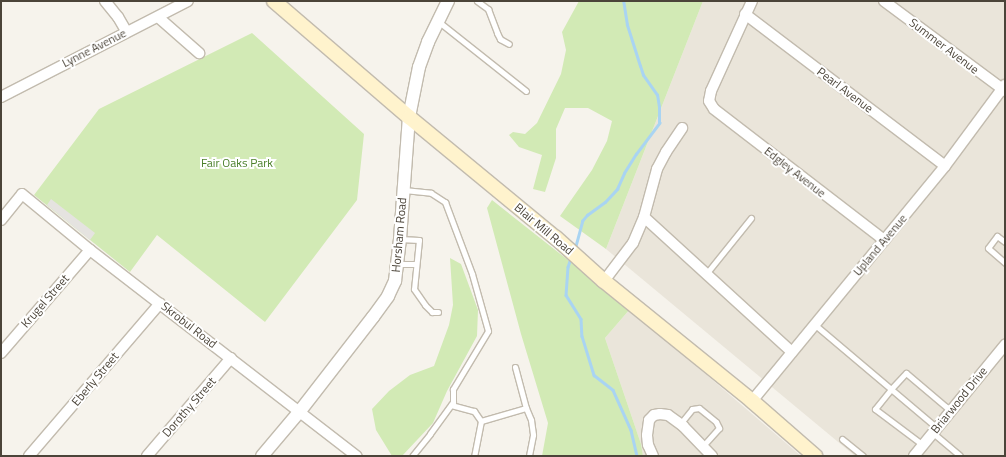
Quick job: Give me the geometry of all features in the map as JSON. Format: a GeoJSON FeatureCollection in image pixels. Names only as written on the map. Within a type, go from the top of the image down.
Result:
{"type":"FeatureCollection","features":[{"type":"Feature","properties":{"kind":"main road","name":"Blair Mill Road"},"geometry":{"type":"LineString","coordinates":[[281,5],[409,117],[556,238],[604,281],[752,401],[815,456]]}},
{"type":"Feature","properties":{"kind":"street"},"geometry":{"type":"LineString","coordinates":[[105,1],[118,17],[126,32]]}},
{"type":"Feature","properties":{"kind":"street","name":"Lynne Avenue"},"geometry":{"type":"LineString","coordinates":[[1,97],[188,1]]}},
{"type":"Feature","properties":{"kind":"street","name":"Horsham Road"},"geometry":{"type":"LineString","coordinates":[[262,456],[300,411],[388,296],[395,281],[398,264],[409,117],[419,67],[428,42],[448,1]]}},
{"type":"Feature","properties":{"kind":"street"},"geometry":{"type":"LineString","coordinates":[[745,14],[752,1]]}},
{"type":"Feature","properties":{"kind":"street","name":"Summer Avenue"},"geometry":{"type":"LineString","coordinates":[[884,1],[1004,88]]}},
{"type":"Feature","properties":{"kind":"street","name":"Edgley Avenue"},"geometry":{"type":"LineString","coordinates":[[745,14],[711,91],[709,101],[714,109],[884,240]]}},
{"type":"Feature","properties":{"kind":"street","name":"Pearl Avenue"},"geometry":{"type":"LineString","coordinates":[[745,14],[945,166]]}},
{"type":"Feature","properties":{"kind":"street"},"geometry":{"type":"LineString","coordinates":[[158,17],[199,53]]}},
{"type":"Feature","properties":{"kind":"street","name":"Upland Avenue"},"geometry":{"type":"LineString","coordinates":[[752,401],[945,166],[1004,88]]}},
{"type":"Feature","properties":{"kind":"street"},"geometry":{"type":"LineString","coordinates":[[604,281],[633,243],[644,217],[657,169],[682,128]]}},
{"type":"Feature","properties":{"kind":"street","name":"Skrobul Road"},"geometry":{"type":"LineString","coordinates":[[1,220],[22,194],[90,250],[160,302],[357,456]]}},
{"type":"Feature","properties":{"kind":"street"},"geometry":{"type":"LineString","coordinates":[[644,217],[792,352]]}},
{"type":"Feature","properties":{"kind":"street","name":"Krugel Street"},"geometry":{"type":"LineString","coordinates":[[1,353],[90,250]]}},
{"type":"Feature","properties":{"kind":"street","name":"Eberly Street"},"geometry":{"type":"LineString","coordinates":[[29,456],[160,302]]}},
{"type":"Feature","properties":{"kind":"street","name":"Briarwood Drive"},"geometry":{"type":"LineString","coordinates":[[914,456],[1004,348]]}},
{"type":"Feature","properties":{"kind":"street","name":"Dorothy Street"},"geometry":{"type":"LineString","coordinates":[[147,456],[231,358]]}},
{"type":"Feature","properties":{"kind":"street"},"geometry":{"type":"LineString","coordinates":[[653,456],[648,445],[647,435],[650,420],[654,415],[668,415],[681,425],[712,456]]}},
{"type":"Feature","properties":{"kind":"lane"},"geometry":{"type":"LineString","coordinates":[[478,1],[488,9],[500,38],[509,44]]}},
{"type":"Feature","properties":{"kind":"lane"},"geometry":{"type":"LineString","coordinates":[[438,21],[526,91]]}},
{"type":"Feature","properties":{"kind":"lane"},"geometry":{"type":"LineString","coordinates":[[404,190],[431,193],[445,202],[472,274],[488,331],[453,389],[453,402],[412,456]]}},
{"type":"Feature","properties":{"kind":"lane"},"geometry":{"type":"LineString","coordinates":[[706,274],[751,218]]}},
{"type":"Feature","properties":{"kind":"lane"},"geometry":{"type":"LineString","coordinates":[[1005,242],[997,236],[988,248],[1005,263]]}},
{"type":"Feature","properties":{"kind":"lane"},"geometry":{"type":"LineString","coordinates":[[400,239],[418,240],[414,289],[424,305],[432,312],[438,312]]}},
{"type":"Feature","properties":{"kind":"lane"},"geometry":{"type":"LineString","coordinates":[[398,264],[416,264]]}},
{"type":"Feature","properties":{"kind":"lane"},"geometry":{"type":"LineString","coordinates":[[814,324],[891,389],[960,456]]}},
{"type":"Feature","properties":{"kind":"lane"},"geometry":{"type":"LineString","coordinates":[[515,368],[526,408],[531,420],[533,435],[529,456]]}},
{"type":"Feature","properties":{"kind":"lane"},"geometry":{"type":"LineString","coordinates":[[923,445],[875,409],[891,389],[906,373],[951,411]]}},
{"type":"Feature","properties":{"kind":"lane"},"geometry":{"type":"LineString","coordinates":[[451,405],[474,411],[481,421],[474,456]]}},
{"type":"Feature","properties":{"kind":"lane"},"geometry":{"type":"LineString","coordinates":[[481,421],[526,408]]}},
{"type":"Feature","properties":{"kind":"lane"},"geometry":{"type":"LineString","coordinates":[[681,425],[692,409],[699,408],[716,422],[719,428],[703,446]]}},
{"type":"Feature","properties":{"kind":"lane"},"geometry":{"type":"LineString","coordinates":[[842,439],[863,456]]}},
{"type":"Feature","properties":{"kind":"shaded area"},"geometry":{"type":"Polygon","coordinates":[[[703,1],[1005,1],[1005,456],[855,456],[606,249],[703,1]]]}},
{"type":"Feature","properties":{"kind":"shaded area"},"geometry":{"type":"Polygon","coordinates":[[[51,199],[95,233],[90,240],[47,205],[51,199]]]}},
{"type":"Feature","properties":{"kind":"shaded area"},"geometry":{"type":"Polygon","coordinates":[[[630,309],[801,456],[643,456],[641,444],[605,338],[630,309]]]}},
{"type":"Feature","properties":{"kind":"green space"},"geometry":{"type":"Polygon","coordinates":[[[579,1],[703,1],[606,249],[560,216],[592,170],[607,141],[612,121],[588,108],[565,108],[556,129],[556,158],[545,192],[533,189],[542,155],[519,147],[509,135],[513,132],[525,134],[537,123],[561,74],[566,50],[562,32],[579,1]]]}},
{"type":"Feature","properties":{"kind":"green space","name":"Fair Oaks Park"},"geometry":{"type":"Polygon","coordinates":[[[252,33],[364,134],[357,200],[265,322],[157,235],[130,272],[34,195],[99,109],[252,33]]]}},
{"type":"Feature","properties":{"kind":"green space"},"geometry":{"type":"Polygon","coordinates":[[[492,200],[630,309],[605,338],[641,444],[643,456],[542,456],[548,423],[521,334],[487,208],[492,200]]]}},
{"type":"Feature","properties":{"kind":"green space"},"geometry":{"type":"Polygon","coordinates":[[[450,258],[461,264],[478,310],[477,336],[447,391],[433,423],[402,456],[392,456],[376,430],[372,409],[389,391],[410,375],[434,366],[449,325],[453,305],[450,258]]]}},
{"type":"Feature","properties":{"kind":"waterway"},"geometry":{"type":"LineString","coordinates":[[575,248],[582,221],[587,215],[605,202],[617,189],[624,173],[636,154],[659,123],[657,95],[643,75],[627,25],[623,1]]}},
{"type":"Feature","properties":{"kind":"waterway"},"geometry":{"type":"LineString","coordinates":[[571,258],[568,267],[566,295],[581,319],[582,336],[594,375],[613,390],[631,430],[637,456]]}}]}
